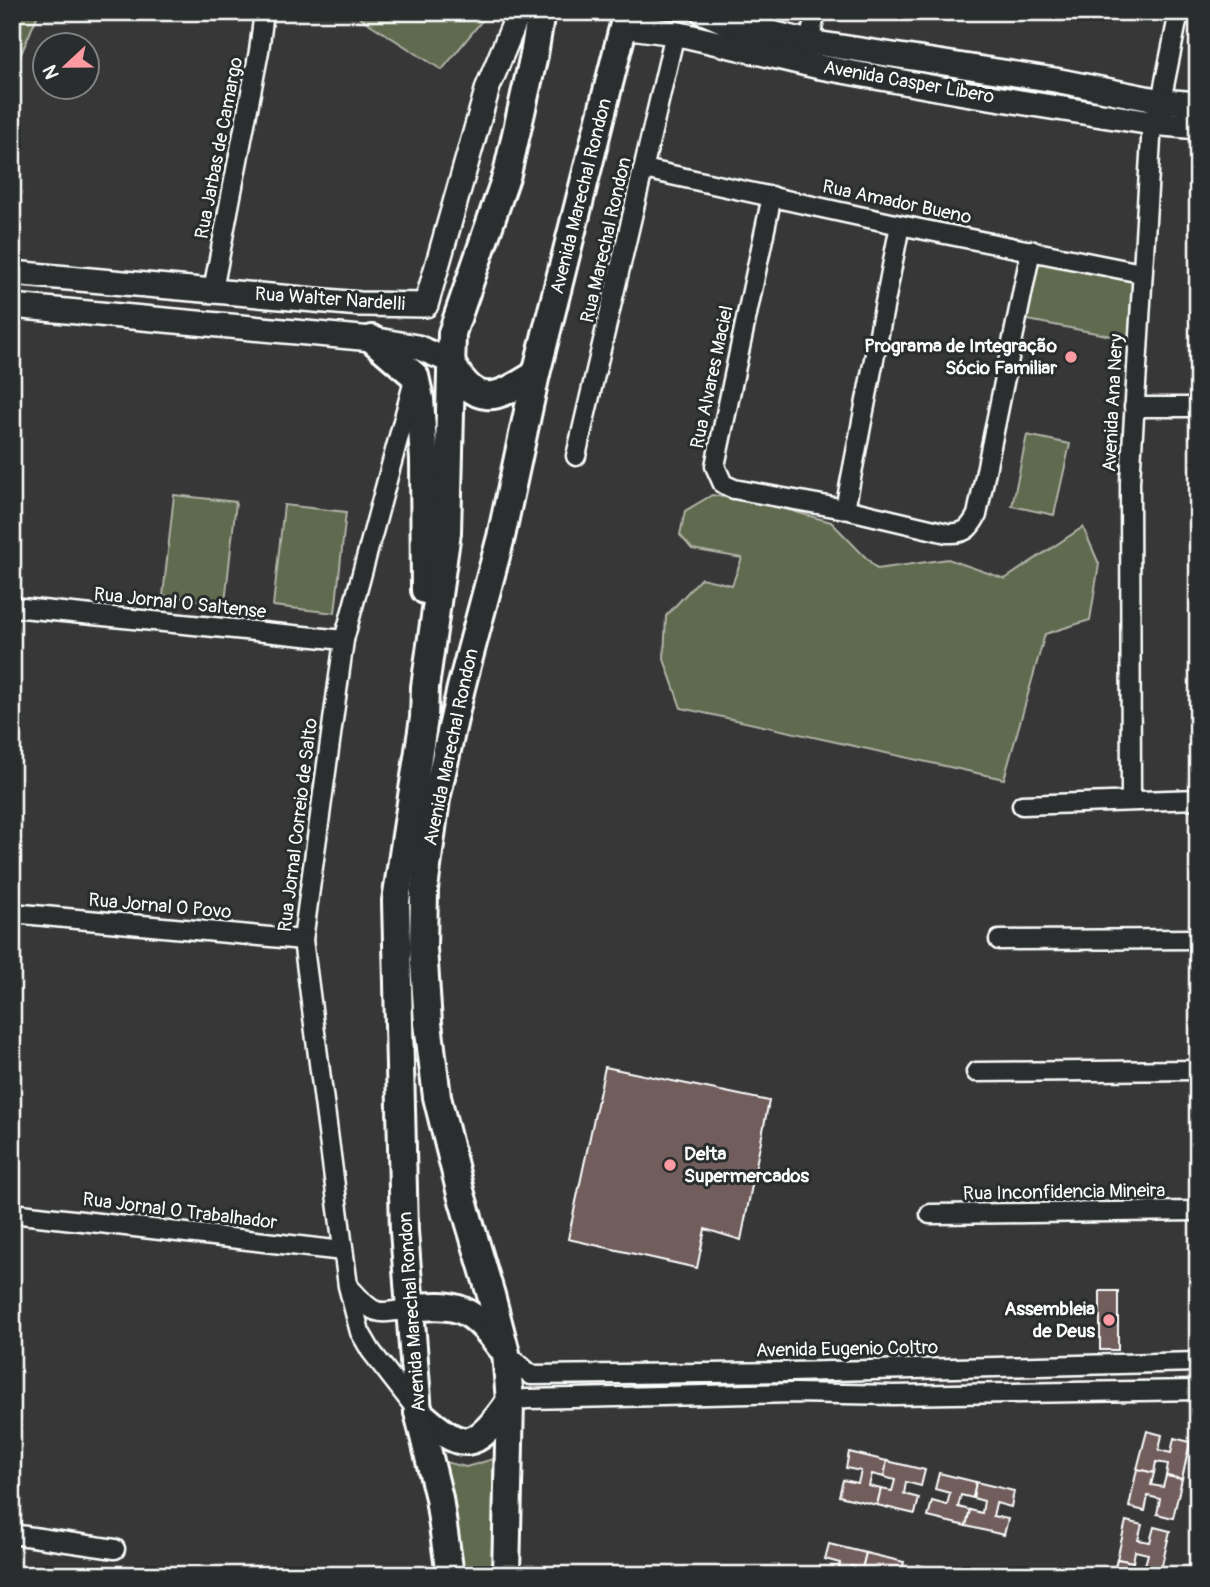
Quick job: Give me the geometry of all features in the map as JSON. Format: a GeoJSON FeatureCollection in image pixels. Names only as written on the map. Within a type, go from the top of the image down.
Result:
{"type":"FeatureCollection","features":[{"type":"Feature","properties":{"kind":"main road","name":"Avenida Marechal Rondon"},"geometry":{"type":"LineString","coordinates":[[450,1575],[439,1498],[418,1412],[404,1231],[396,901],[424,718],[425,687],[447,532],[452,333],[507,174],[541,12]]}},
{"type":"Feature","properties":{"kind":"main road","name":"Avenida Marechal Rondon"},"geometry":{"type":"LineString","coordinates":[[506,1575],[510,1401],[506,1353],[460,1194],[437,1097],[422,948],[424,889],[436,799],[461,688],[501,537],[536,374],[625,19]]}},
{"type":"Feature","properties":{"kind":"main road"},"geometry":{"type":"LineString","coordinates":[[372,339],[415,376],[420,399],[424,460],[425,687]]}},
{"type":"Feature","properties":{"kind":"main road"},"geometry":{"type":"LineString","coordinates":[[450,361],[465,386],[479,395],[495,395],[512,390],[536,374]]}},
{"type":"Feature","properties":{"kind":"main road"},"geometry":{"type":"LineString","coordinates":[[410,1308],[434,1305],[454,1307],[471,1313],[506,1353]]}},
{"type":"Feature","properties":{"kind":"main road"},"geometry":{"type":"LineString","coordinates":[[413,1348],[429,1325],[454,1307]]}},
{"type":"Feature","properties":{"kind":"main road"},"geometry":{"type":"LineString","coordinates":[[418,1412],[443,1434],[457,1441],[468,1442],[493,1425],[510,1401]]}},
{"type":"Feature","properties":{"kind":"street","name":"Rua Jarbas de Camargo"},"geometry":{"type":"LineString","coordinates":[[213,290],[259,51],[264,12]]}},
{"type":"Feature","properties":{"kind":"street","name":"Rua Walter Nardelli"},"geometry":{"type":"LineString","coordinates":[[12,273],[360,304],[426,305],[488,87],[519,12]]}},
{"type":"Feature","properties":{"kind":"street","name":"Avenida Casper Libero"},"geometry":{"type":"LineString","coordinates":[[703,12],[726,22],[809,41],[1055,80],[1161,101],[1198,104]]}},
{"type":"Feature","properties":{"kind":"street"},"geometry":{"type":"LineString","coordinates":[[809,41],[816,12]]}},
{"type":"Feature","properties":{"kind":"street","name":"Avenida Ana Nery"},"geometry":{"type":"LineString","coordinates":[[1131,800],[1130,482],[1141,273],[1152,123],[1161,101],[1179,12]]}},
{"type":"Feature","properties":{"kind":"street","name":"Avenida Casper Libero"},"geometry":{"type":"LineString","coordinates":[[625,19],[674,33],[872,76],[1152,123],[1198,127]]}},
{"type":"Feature","properties":{"kind":"street","name":"Rua Marechal Rondon"},"geometry":{"type":"LineString","coordinates":[[576,456],[645,169],[674,33]]}},
{"type":"Feature","properties":{"kind":"street","name":"Rua Amador Bueno"},"geometry":{"type":"LineString","coordinates":[[645,169],[900,225],[1141,273]]}},
{"type":"Feature","properties":{"kind":"street","name":"Rua Alvares Maciel"},"geometry":{"type":"LineString","coordinates":[[772,196],[715,466],[723,484],[734,489],[845,509],[947,533],[960,534],[970,528],[977,515],[1031,250]]}},
{"type":"Feature","properties":{"kind":"street"},"geometry":{"type":"LineString","coordinates":[[845,509],[900,225]]}},
{"type":"Feature","properties":{"kind":"street","name":"Rua Walter Nardelli"},"geometry":{"type":"LineString","coordinates":[[12,306],[372,339],[417,347],[450,361]]}},
{"type":"Feature","properties":{"kind":"street","name":"Rua Jornal Correio de Salto"},"geometry":{"type":"LineString","coordinates":[[415,376],[344,640],[303,940],[348,1286],[360,1332],[371,1351],[418,1412]]}},
{"type":"Feature","properties":{"kind":"street"},"geometry":{"type":"LineString","coordinates":[[1134,407],[1198,407]]}},
{"type":"Feature","properties":{"kind":"street","name":"Rua Jornal O Saltense"},"geometry":{"type":"LineString","coordinates":[[12,607],[344,640]]}},
{"type":"Feature","properties":{"kind":"street"},"geometry":{"type":"LineString","coordinates":[[1022,805],[1198,799]]}},
{"type":"Feature","properties":{"kind":"street","name":"Rua Jornal O Povo"},"geometry":{"type":"LineString","coordinates":[[12,913],[303,940]]}},
{"type":"Feature","properties":{"kind":"street"},"geometry":{"type":"LineString","coordinates":[[999,940],[1198,939]]}},
{"type":"Feature","properties":{"kind":"street"},"geometry":{"type":"LineString","coordinates":[[976,1072],[1198,1070]]}},
{"type":"Feature","properties":{"kind":"street","name":"Rua Inconfidencia Mineira"},"geometry":{"type":"LineString","coordinates":[[930,1214],[1198,1211]]}},
{"type":"Feature","properties":{"kind":"street","name":"Rua Jornal O Trabalhador"},"geometry":{"type":"LineString","coordinates":[[12,1213],[343,1251]]}},
{"type":"Feature","properties":{"kind":"street"},"geometry":{"type":"LineString","coordinates":[[348,1286],[371,1310],[385,1312],[410,1308]]}},
{"type":"Feature","properties":{"kind":"street","name":"Avenida Eugenio Coltro"},"geometry":{"type":"LineString","coordinates":[[506,1353],[531,1374],[790,1372],[1198,1362]]}},
{"type":"Feature","properties":{"kind":"street"},"geometry":{"type":"LineString","coordinates":[[1066,1366],[1067,1392]]}},
{"type":"Feature","properties":{"kind":"street"},"geometry":{"type":"LineString","coordinates":[[790,1372],[793,1393]]}},
{"type":"Feature","properties":{"kind":"street"},"geometry":{"type":"LineString","coordinates":[[510,1401],[793,1393],[894,1395],[1198,1390]]}},
{"type":"Feature","properties":{"kind":"street"},"geometry":{"type":"LineString","coordinates":[[12,1534],[115,1549]]}},
{"type":"Feature","properties":{"kind":"green space"},"geometry":{"type":"Polygon","coordinates":[[[12,12],[39,12],[12,75],[12,12]]]}},
{"type":"Feature","properties":{"kind":"green space"},"geometry":{"type":"Polygon","coordinates":[[[351,12],[489,12],[442,70],[351,12]]]}},
{"type":"Feature","properties":{"kind":"green space"},"geometry":{"type":"Polygon","coordinates":[[[1031,250],[1141,273],[1138,341],[1017,318],[1031,250]]]}},
{"type":"Feature","properties":{"kind":"green space"},"geometry":{"type":"Polygon","coordinates":[[[1027,435],[1070,444],[1054,515],[1012,506],[1027,435]]]}},
{"type":"Feature","properties":{"kind":"green space"},"geometry":{"type":"Polygon","coordinates":[[[174,495],[236,502],[225,603],[163,596],[174,495]]]}},
{"type":"Feature","properties":{"kind":"green space"},"geometry":{"type":"Polygon","coordinates":[[[712,495],[771,505],[831,522],[877,569],[948,559],[1005,579],[1083,527],[1099,564],[1090,620],[1045,634],[1004,779],[681,708],[664,659],[666,616],[701,578],[732,585],[742,558],[692,549],[680,535],[685,511],[712,495]]]}},
{"type":"Feature","properties":{"kind":"green space"},"geometry":{"type":"Polygon","coordinates":[[[284,505],[346,512],[335,613],[273,606],[284,505]]]}},
{"type":"Feature","properties":{"kind":"green space"},"geometry":{"type":"Polygon","coordinates":[[[493,1459],[493,1575],[454,1575],[441,1461],[466,1467],[493,1459]]]}},
{"type":"Feature","properties":{"kind":"building","name":"Delta Supermercados"},"geometry":{"type":"Polygon","coordinates":[[[605,1067],[769,1101],[741,1240],[705,1229],[697,1268],[568,1239],[605,1067]]]}},
{"type":"Feature","properties":{"kind":"building","name":"Assembleia de Deus"},"geometry":{"type":"Polygon","coordinates":[[[1100,1291],[1118,1291],[1118,1350],[1100,1350],[1100,1291]]]}},
{"type":"Feature","properties":{"kind":"building"},"geometry":{"type":"Polygon","coordinates":[[[1147,1431],[1162,1435],[1159,1450],[1171,1453],[1174,1438],[1190,1442],[1182,1479],[1166,1476],[1168,1464],[1156,1462],[1154,1473],[1137,1469],[1147,1431]]]}},
{"type":"Feature","properties":{"kind":"building"},"geometry":{"type":"Polygon","coordinates":[[[849,1452],[887,1461],[884,1477],[872,1474],[869,1486],[881,1489],[877,1505],[839,1496],[843,1480],[858,1483],[861,1471],[846,1468],[849,1452]]]}},
{"type":"Feature","properties":{"kind":"building"},"geometry":{"type":"Polygon","coordinates":[[[887,1461],[925,1470],[921,1486],[906,1482],[904,1494],[919,1498],[915,1514],[877,1505],[881,1489],[892,1491],[895,1480],[884,1477],[887,1461]]]}},
{"type":"Feature","properties":{"kind":"building"},"geometry":{"type":"Polygon","coordinates":[[[1137,1469],[1154,1473],[1151,1485],[1163,1487],[1166,1476],[1182,1479],[1173,1518],[1157,1514],[1160,1499],[1148,1496],[1145,1511],[1129,1507],[1137,1469]]]}},
{"type":"Feature","properties":{"kind":"building"},"geometry":{"type":"Polygon","coordinates":[[[939,1473],[976,1482],[973,1498],[961,1495],[958,1507],[970,1510],[966,1526],[928,1517],[932,1501],[947,1505],[950,1493],[935,1489],[939,1473]]]}},
{"type":"Feature","properties":{"kind":"building"},"geometry":{"type":"Polygon","coordinates":[[[976,1482],[1014,1491],[1011,1507],[996,1503],[993,1516],[1008,1519],[1004,1535],[966,1526],[970,1510],[982,1513],[984,1501],[973,1498],[976,1482]]]}},
{"type":"Feature","properties":{"kind":"building"},"geometry":{"type":"Polygon","coordinates":[[[1126,1521],[1142,1525],[1138,1540],[1150,1542],[1154,1527],[1170,1531],[1161,1569],[1145,1565],[1148,1554],[1135,1551],[1133,1562],[1117,1559],[1126,1521]]]}},
{"type":"Feature","properties":{"kind":"building"},"geometry":{"type":"Polygon","coordinates":[[[829,1544],[866,1553],[862,1569],[851,1566],[849,1575],[837,1575],[840,1563],[825,1559],[829,1544]]]}},
{"type":"Feature","properties":{"kind":"building"},"geometry":{"type":"Polygon","coordinates":[[[866,1553],[904,1562],[901,1575],[873,1575],[874,1571],[862,1569],[866,1553]]]}},
{"type":"Feature","properties":{"kind":"building"},"geometry":{"type":"Polygon","coordinates":[[[1117,1559],[1133,1562],[1130,1574],[1133,1575],[1113,1575],[1117,1559]]]}},
{"type":"Feature","properties":{"kind":"building"},"geometry":{"type":"Polygon","coordinates":[[[918,1565],[956,1574],[915,1575],[918,1565]]]}},
{"type":"Feature","properties":{"kind":"building"},"geometry":{"type":"Polygon","coordinates":[[[1145,1565],[1161,1569],[1160,1575],[1143,1575],[1145,1565]]]}},
{"type":"Feature","properties":{"kind":"place","name":"Programa de Integração Sócio Familiar"},"geometry":{"type":"Point","coordinates":[1071,357]}},
{"type":"Feature","properties":{"kind":"place","name":"Delta Supermercados"},"geometry":{"type":"Point","coordinates":[670,1165]}},
{"type":"Feature","properties":{"kind":"place","name":"Assembleia de Deus"},"geometry":{"type":"Point","coordinates":[1109,1320]}}]}
